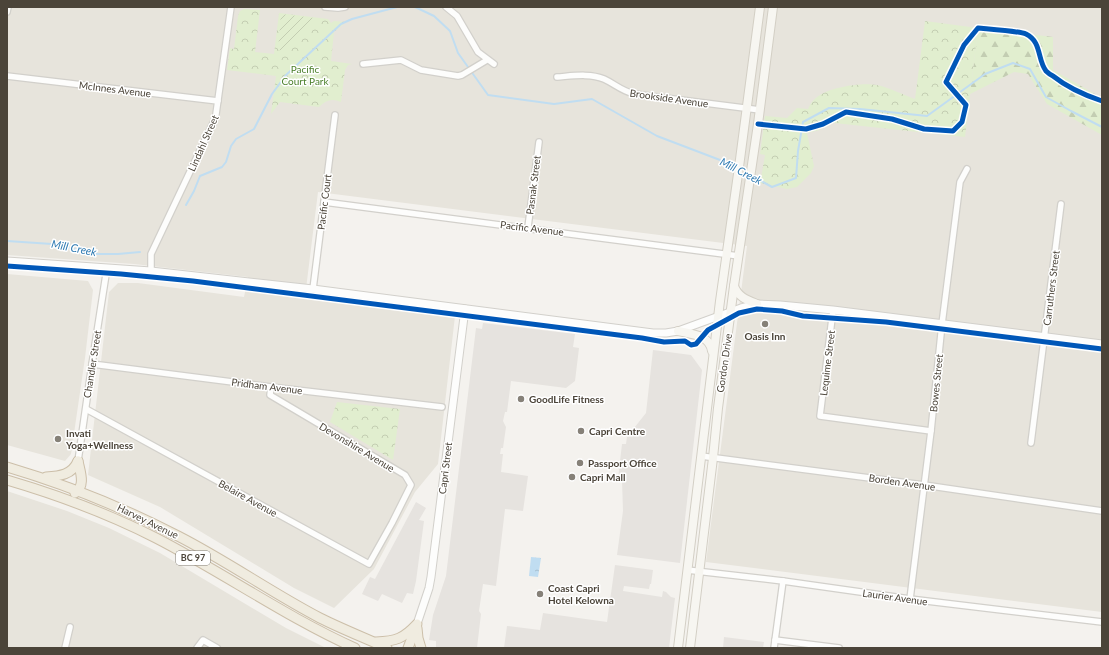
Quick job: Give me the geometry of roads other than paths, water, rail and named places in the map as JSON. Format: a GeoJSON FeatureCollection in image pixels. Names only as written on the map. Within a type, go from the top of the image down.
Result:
{"type":"FeatureCollection","features":[{"type":"Feature","properties":{"kind":"highway"},"geometry":{"type":"LineString","coordinates":[[42,477],[66,474],[76,466],[78,461]]}},
{"type":"Feature","properties":{"kind":"highway"},"geometry":{"type":"LineString","coordinates":[[62,498],[79,490],[81,486],[78,461]]}},
{"type":"Feature","properties":{"kind":"highway","name":"Harvey Avenue"},"geometry":{"type":"LineString","coordinates":[[7,467],[42,477],[118,506],[180,537],[321,618],[387,648]]}},
{"type":"Feature","properties":{"kind":"highway","name":"Harvey Avenue"},"geometry":{"type":"LineString","coordinates":[[7,480],[62,498],[116,519],[155,537],[288,614],[355,648]]}},
{"type":"Feature","properties":{"kind":"highway"},"geometry":{"type":"LineString","coordinates":[[373,642],[394,641],[404,636],[417,624]]}},
{"type":"Feature","properties":{"kind":"highway"},"geometry":{"type":"LineString","coordinates":[[408,648],[417,624]]}},
{"type":"Feature","properties":{"kind":"highway"},"geometry":{"type":"LineString","coordinates":[[417,624],[418,638],[421,648]]}},
{"type":"Feature","properties":{"kind":"main road","name":"Gordon Drive"},"geometry":{"type":"LineString","coordinates":[[678,648],[726,254],[738,179],[760,7]]}},
{"type":"Feature","properties":{"kind":"main road","name":"Gordon Drive"},"geometry":{"type":"LineString","coordinates":[[690,648],[718,408],[773,7]]}},
{"type":"Feature","properties":{"kind":"main road"},"geometry":{"type":"LineString","coordinates":[[734,286],[736,291],[742,297],[757,304]]}},
{"type":"Feature","properties":{"kind":"main road"},"geometry":{"type":"LineString","coordinates":[[678,331],[701,336],[709,342],[712,346],[713,358]]}},
{"type":"Feature","properties":{"kind":"street"},"geometry":{"type":"LineString","coordinates":[[7,12],[8,7]]}},
{"type":"Feature","properties":{"kind":"street","name":"Lindahl Street"},"geometry":{"type":"LineString","coordinates":[[151,271],[151,254],[214,121],[231,7]]}},
{"type":"Feature","properties":{"kind":"street"},"geometry":{"type":"LineString","coordinates":[[325,7],[345,7]]}},
{"type":"Feature","properties":{"kind":"street"},"geometry":{"type":"LineString","coordinates":[[446,7],[457,16],[478,52],[494,64]]}},
{"type":"Feature","properties":{"kind":"street"},"geometry":{"type":"LineString","coordinates":[[363,64],[387,60],[401,60],[421,70],[458,76],[487,60]]}},
{"type":"Feature","properties":{"kind":"street","name":"Brookside Avenue"},"geometry":{"type":"LineString","coordinates":[[557,77],[592,76],[605,80],[619,89],[634,94],[760,110]]}},
{"type":"Feature","properties":{"kind":"street","name":"McInnes Avenue"},"geometry":{"type":"LineString","coordinates":[[10,77],[218,101]]}},
{"type":"Feature","properties":{"kind":"street","name":"Pacific Court"},"geometry":{"type":"LineString","coordinates":[[313,289],[335,115]]}},
{"type":"Feature","properties":{"kind":"street","name":"Pasnak Street"},"geometry":{"type":"LineString","coordinates":[[528,227],[539,142]]}},
{"type":"Feature","properties":{"kind":"street","name":"Bowes Street"},"geometry":{"type":"LineString","coordinates":[[910,599],[960,182],[967,169]]}},
{"type":"Feature","properties":{"kind":"street","name":"Pacific Avenue"},"geometry":{"type":"LineString","coordinates":[[324,202],[528,227],[739,256]]}},
{"type":"Feature","properties":{"kind":"street","name":"Carruthers Street"},"geometry":{"type":"LineString","coordinates":[[1031,443],[1061,204]]}},
{"type":"Feature","properties":{"kind":"street"},"geometry":{"type":"LineString","coordinates":[[7,261],[151,271],[313,289],[653,333],[678,331],[757,304],[833,310],[1102,344]]}},
{"type":"Feature","properties":{"kind":"street","name":"Chandler Street"},"geometry":{"type":"LineString","coordinates":[[78,461],[108,268]]}},
{"type":"Feature","properties":{"kind":"street","name":"Capri Street"},"geometry":{"type":"LineString","coordinates":[[417,624],[429,588],[431,576],[465,309]]}},
{"type":"Feature","properties":{"kind":"street","name":"Lequime Street"},"geometry":{"type":"LineString","coordinates":[[833,310],[820,416],[931,430]]}},
{"type":"Feature","properties":{"kind":"street","name":"Pridham Avenue"},"geometry":{"type":"LineString","coordinates":[[92,364],[442,407]]}},
{"type":"Feature","properties":{"kind":"street","name":"Devonshire Avenue"},"geometry":{"type":"LineString","coordinates":[[271,387],[270,395],[405,475],[411,484],[392,523]]}},
{"type":"Feature","properties":{"kind":"street","name":"Belaire Avenue"},"geometry":{"type":"LineString","coordinates":[[86,409],[369,564],[392,523]]}},
{"type":"Feature","properties":{"kind":"street","name":"Borden Avenue"},"geometry":{"type":"LineString","coordinates":[[701,456],[924,485],[1102,511]]}},
{"type":"Feature","properties":{"kind":"street","name":"Laurier Avenue"},"geometry":{"type":"LineString","coordinates":[[688,570],[1102,622]]}},
{"type":"Feature","properties":{"kind":"street"},"geometry":{"type":"LineString","coordinates":[[774,648],[783,581]]}},
{"type":"Feature","properties":{"kind":"street"},"geometry":{"type":"LineString","coordinates":[[65,648],[70,627]]}},
{"type":"Feature","properties":{"kind":"street"},"geometry":{"type":"LineString","coordinates":[[197,648],[203,640],[217,648]]}},
{"type":"Feature","properties":{"kind":"street"},"geometry":{"type":"LineString","coordinates":[[775,640],[839,648]]}},
{"type":"Feature","properties":{"kind":"water"},"geometry":{"type":"Polygon","coordinates":[[[531,557],[541,558],[538,577],[529,576],[531,557]]]}},
{"type":"Feature","properties":{"kind":"waterway","name":"Mill Creek"},"geometry":{"type":"LineString","coordinates":[[186,205],[200,176],[222,167],[226,162],[231,146],[236,139],[254,129],[272,94],[286,75],[341,24],[352,19],[397,7]]}},
{"type":"Feature","properties":{"kind":"waterway","name":"Mill Creek"},"geometry":{"type":"LineString","coordinates":[[415,7],[434,16],[450,31],[458,53],[488,95],[554,104],[592,99],[657,136],[720,160],[736,168]]}},
{"type":"Feature","properties":{"kind":"waterway","name":"Mill Creek"},"geometry":{"type":"LineString","coordinates":[[752,176],[772,187],[796,178],[798,151],[803,122],[829,108],[860,109],[927,116],[985,74],[1013,63],[1030,69],[1046,97],[1102,127]]}},
{"type":"Feature","properties":{"kind":"waterway","name":"Mill Creek"},"geometry":{"type":"LineString","coordinates":[[7,241],[52,244],[95,254],[140,252]]}},
{"type":"Feature","properties":{"kind":"place","name":"Oasis Inn"},"geometry":{"type":"Point","coordinates":[765,324]}},
{"type":"Feature","properties":{"kind":"place","name":"GoodLife Fitness"},"geometry":{"type":"Point","coordinates":[521,399]}},
{"type":"Feature","properties":{"kind":"place","name":"Capri Centre"},"geometry":{"type":"Point","coordinates":[581,431]}},
{"type":"Feature","properties":{"kind":"place","name":"Invati Yoga+Wellness"},"geometry":{"type":"Point","coordinates":[58,439]}},
{"type":"Feature","properties":{"kind":"place","name":"Passport Office"},"geometry":{"type":"Point","coordinates":[580,463]}},
{"type":"Feature","properties":{"kind":"place","name":"Capri Mall"},"geometry":{"type":"Point","coordinates":[572,477]}},
{"type":"Feature","properties":{"kind":"place","name":"Coast Capri Hotel Kelowna"},"geometry":{"type":"Point","coordinates":[540,594]}},
{"type":"Feature","properties":{"kind":"park label","name":"Pacific Court Park"},"geometry":{"type":"Point","coordinates":[305,74]}}]}
